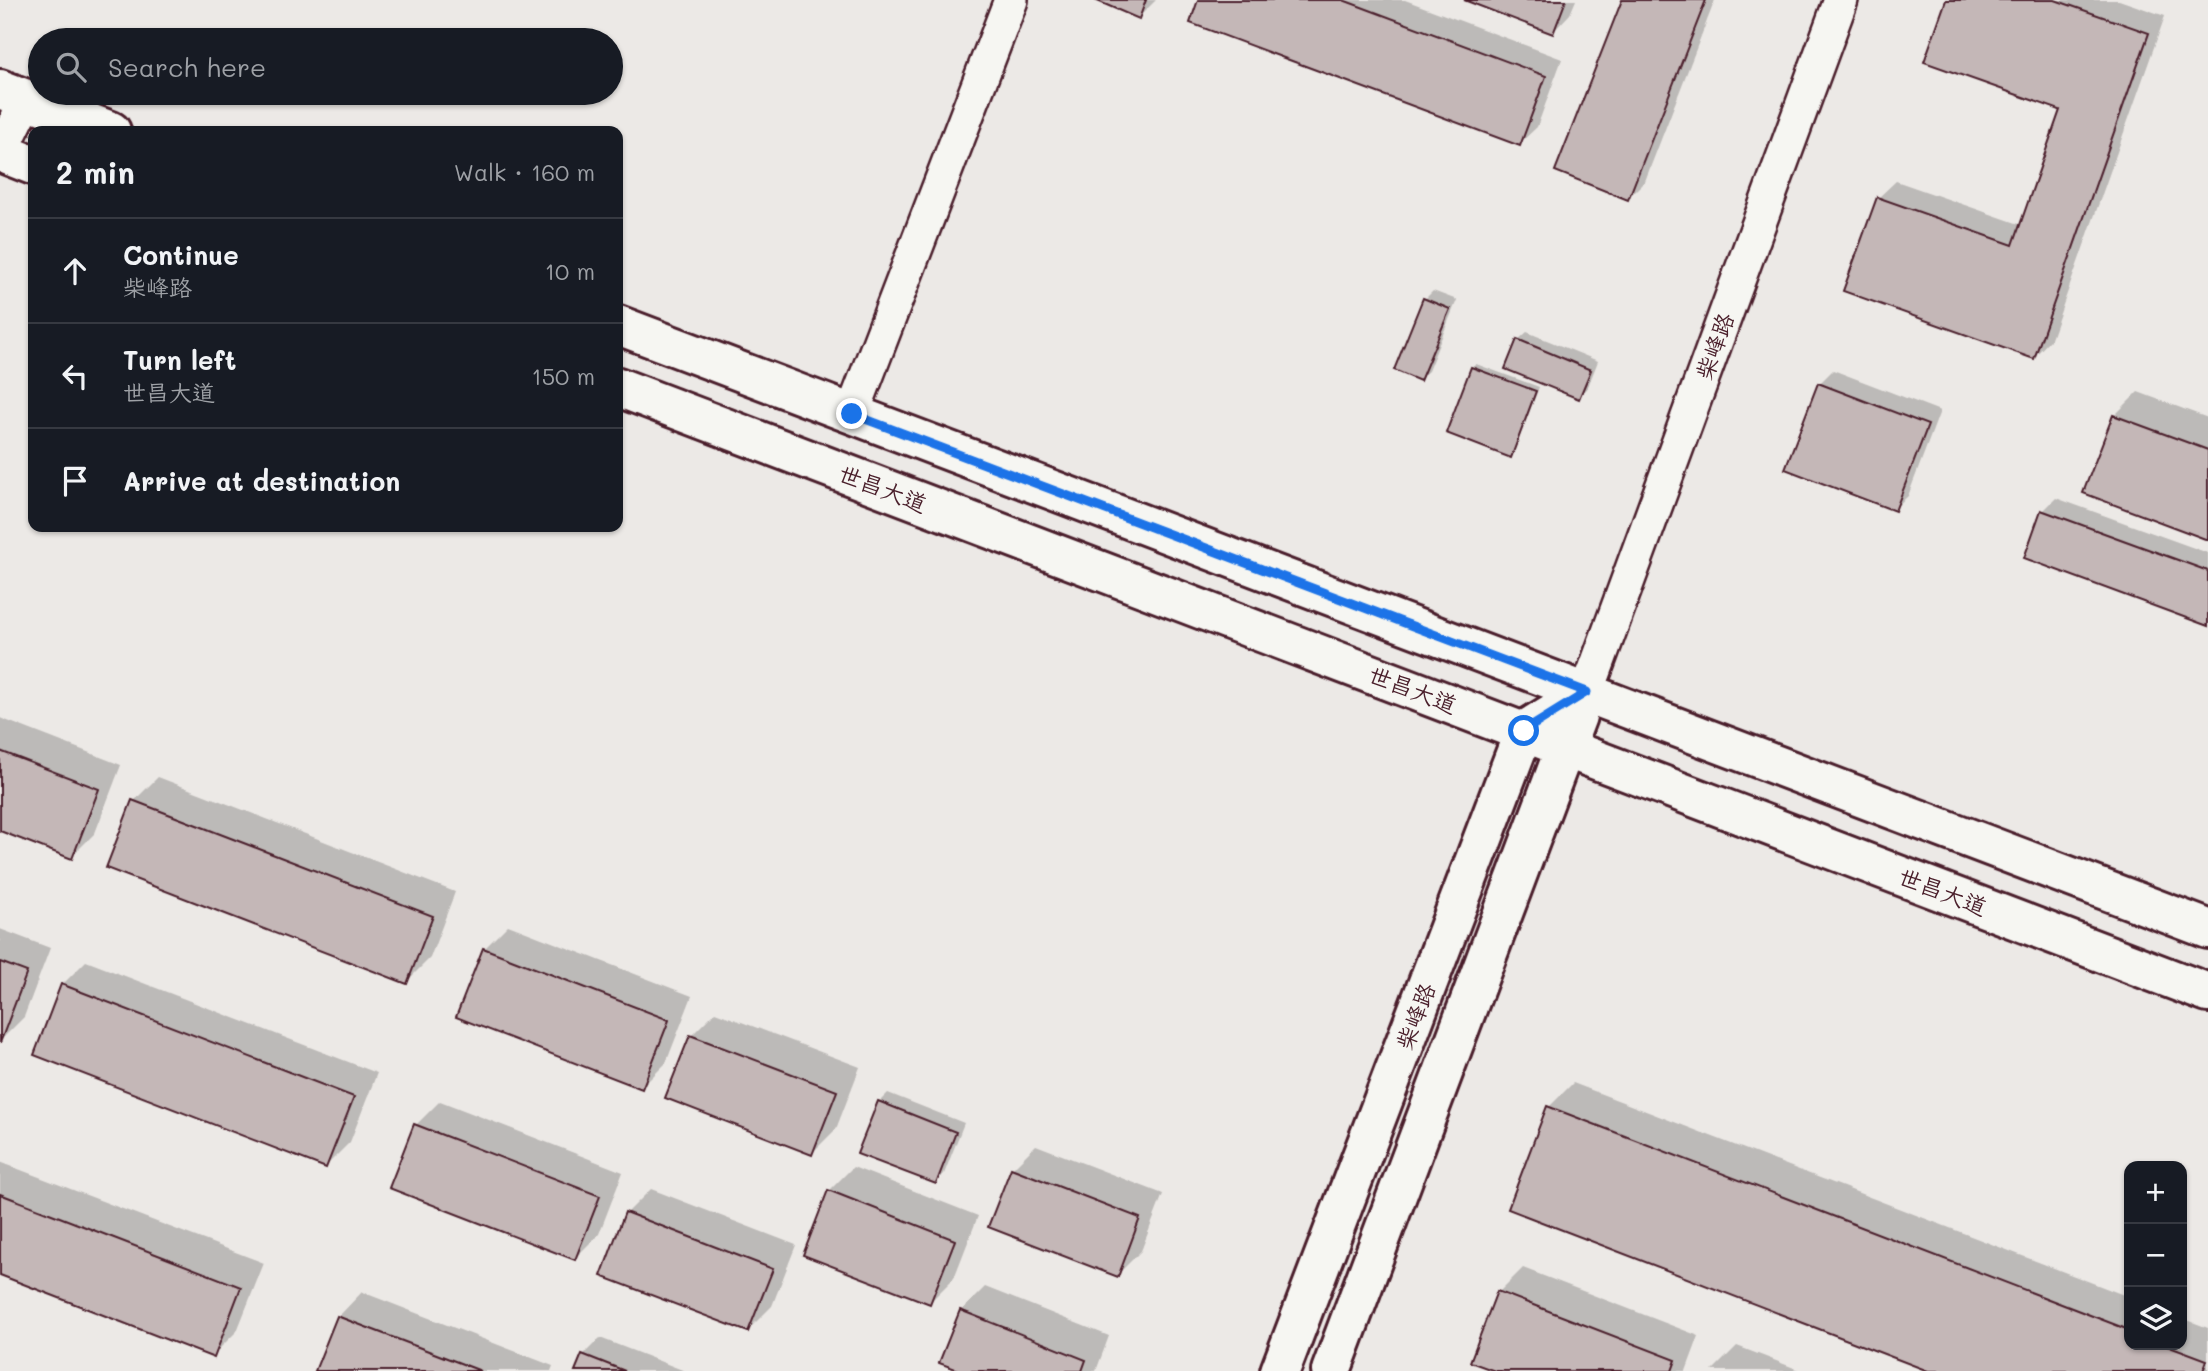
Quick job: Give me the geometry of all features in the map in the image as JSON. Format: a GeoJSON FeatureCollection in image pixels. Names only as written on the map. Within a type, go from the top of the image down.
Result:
{"type":"FeatureCollection","features":[{"type":"Feature","properties":{"kind":"main road"},"geometry":{"type":"LineString","coordinates":[[43,105],[98,126]]}},
{"type":"Feature","properties":{"kind":"main road"},"geometry":{"type":"LineString","coordinates":[[0,153],[28,163]]}},
{"type":"Feature","properties":{"kind":"main road"},"geometry":{"type":"LineString","coordinates":[[623,327],[2208,929]]}},
{"type":"Feature","properties":{"kind":"main road","name":"世昌大道"},"geometry":{"type":"LineString","coordinates":[[623,389],[2208,993]]}},
{"type":"Feature","properties":{"kind":"main road"},"geometry":{"type":"LineString","coordinates":[[1524,731],[1587,692]]}},
{"type":"Feature","properties":{"kind":"main road","name":"柴峰路"},"geometry":{"type":"LineString","coordinates":[[1331,1371],[1587,692]]}},
{"type":"Feature","properties":{"kind":"main road","name":"柴峰路"},"geometry":{"type":"LineString","coordinates":[[1280,1371],[1524,731]]}},
{"type":"Feature","properties":{"kind":"street"},"geometry":{"type":"LineString","coordinates":[[852,414],[1010,0]]}},
{"type":"Feature","properties":{"kind":"street","name":"柴峰路"},"geometry":{"type":"LineString","coordinates":[[1587,692],[1841,0]]}},
{"type":"Feature","properties":{"kind":"street"},"geometry":{"type":"LineString","coordinates":[[0,153],[14,94]]}},
{"type":"Feature","properties":{"kind":"building"},"geometry":{"type":"Polygon","coordinates":[[[1095,0],[1146,0],[1139,19],[1095,0]]]}},
{"type":"Feature","properties":{"kind":"building"},"geometry":{"type":"Polygon","coordinates":[[[1198,0],[1343,0],[1546,76],[1520,146],[1190,23],[1198,0]]]}},
{"type":"Feature","properties":{"kind":"building"},"geometry":{"type":"Polygon","coordinates":[[[1464,0],[1566,0],[1553,34],[1464,0]]]}},
{"type":"Feature","properties":{"kind":"building"},"geometry":{"type":"Polygon","coordinates":[[[1622,0],[1706,0],[1628,200],[1555,171],[1622,0]]]}},
{"type":"Feature","properties":{"kind":"building"},"geometry":{"type":"Polygon","coordinates":[[[1946,0],[2055,0],[2149,33],[2034,359],[1843,291],[1877,197],[2013,245],[2060,110],[1924,62],[1946,0]]]}},
{"type":"Feature","properties":{"kind":"building"},"geometry":{"type":"Polygon","coordinates":[[[1423,298],[1450,309],[1420,381],[1394,370],[1423,298]]]}},
{"type":"Feature","properties":{"kind":"building"},"geometry":{"type":"Polygon","coordinates":[[[1517,339],[1591,370],[1579,399],[1505,369],[1517,339]]]}},
{"type":"Feature","properties":{"kind":"building"},"geometry":{"type":"Polygon","coordinates":[[[1471,367],[1536,391],[1511,458],[1446,433],[1471,367]]]}},
{"type":"Feature","properties":{"kind":"building"},"geometry":{"type":"Polygon","coordinates":[[[1818,383],[1928,425],[1895,511],[1785,469],[1818,383]]]}},
{"type":"Feature","properties":{"kind":"building"},"geometry":{"type":"Polygon","coordinates":[[[2113,415],[2208,450],[2208,540],[2083,493],[2113,415]]]}},
{"type":"Feature","properties":{"kind":"building"},"geometry":{"type":"Polygon","coordinates":[[[2041,510],[2208,571],[2208,626],[2024,558],[2041,510]]]}},
{"type":"Feature","properties":{"kind":"building"},"geometry":{"type":"Polygon","coordinates":[[[0,751],[99,789],[72,859],[0,831],[0,751]]]}},
{"type":"Feature","properties":{"kind":"building"},"geometry":{"type":"Polygon","coordinates":[[[132,800],[433,916],[407,984],[106,868],[132,800]]]}},
{"type":"Feature","properties":{"kind":"building"},"geometry":{"type":"Polygon","coordinates":[[[483,948],[669,1020],[642,1089],[456,1017],[483,948]]]}},
{"type":"Feature","properties":{"kind":"building"},"geometry":{"type":"Polygon","coordinates":[[[0,962],[27,972],[0,1043],[0,962]]]}},
{"type":"Feature","properties":{"kind":"building"},"geometry":{"type":"Polygon","coordinates":[[[61,984],[354,1097],[326,1168],[34,1055],[61,984]]]}},
{"type":"Feature","properties":{"kind":"building"},"geometry":{"type":"Polygon","coordinates":[[[690,1035],[837,1091],[812,1155],[665,1098],[690,1035]]]}},
{"type":"Feature","properties":{"kind":"building"},"geometry":{"type":"Polygon","coordinates":[[[878,1101],[956,1132],[936,1184],[857,1154],[878,1101]]]}},
{"type":"Feature","properties":{"kind":"building"},"geometry":{"type":"Polygon","coordinates":[[[1547,1106],[2124,1328],[2124,1350],[2180,1350],[2207,1360],[2203,1371],[1928,1371],[1508,1209],[1547,1106]]]}},
{"type":"Feature","properties":{"kind":"building"},"geometry":{"type":"Polygon","coordinates":[[[414,1124],[600,1196],[575,1260],[389,1188],[414,1124]]]}},
{"type":"Feature","properties":{"kind":"building"},"geometry":{"type":"Polygon","coordinates":[[[1011,1168],[1140,1218],[1118,1277],[988,1227],[1011,1168]]]}},
{"type":"Feature","properties":{"kind":"building"},"geometry":{"type":"Polygon","coordinates":[[[828,1190],[955,1240],[930,1304],[803,1255],[828,1190]]]}},
{"type":"Feature","properties":{"kind":"building"},"geometry":{"type":"Polygon","coordinates":[[[0,1194],[241,1287],[214,1358],[0,1275],[0,1194]]]}},
{"type":"Feature","properties":{"kind":"building"},"geometry":{"type":"Polygon","coordinates":[[[625,1212],[773,1269],[748,1332],[601,1276],[625,1212]]]}},
{"type":"Feature","properties":{"kind":"building"},"geometry":{"type":"Polygon","coordinates":[[[1497,1291],[1676,1360],[1672,1371],[1495,1371],[1470,1362],[1497,1291]]]}},
{"type":"Feature","properties":{"kind":"building"},"geometry":{"type":"Polygon","coordinates":[[[960,1310],[1086,1360],[1082,1371],[961,1371],[939,1363],[960,1310]]]}},
{"type":"Feature","properties":{"kind":"building"},"geometry":{"type":"Polygon","coordinates":[[[337,1316],[481,1371],[315,1371],[337,1316]]]}},
{"type":"Feature","properties":{"kind":"building"},"geometry":{"type":"Polygon","coordinates":[[[582,1354],[625,1371],[575,1371],[582,1354]]]}},
{"type":"Feature","properties":{"kind":"route"},"geometry":{"type":"LineString","coordinates":[[852,414],[1587,692],[1524,731]]}}]}
